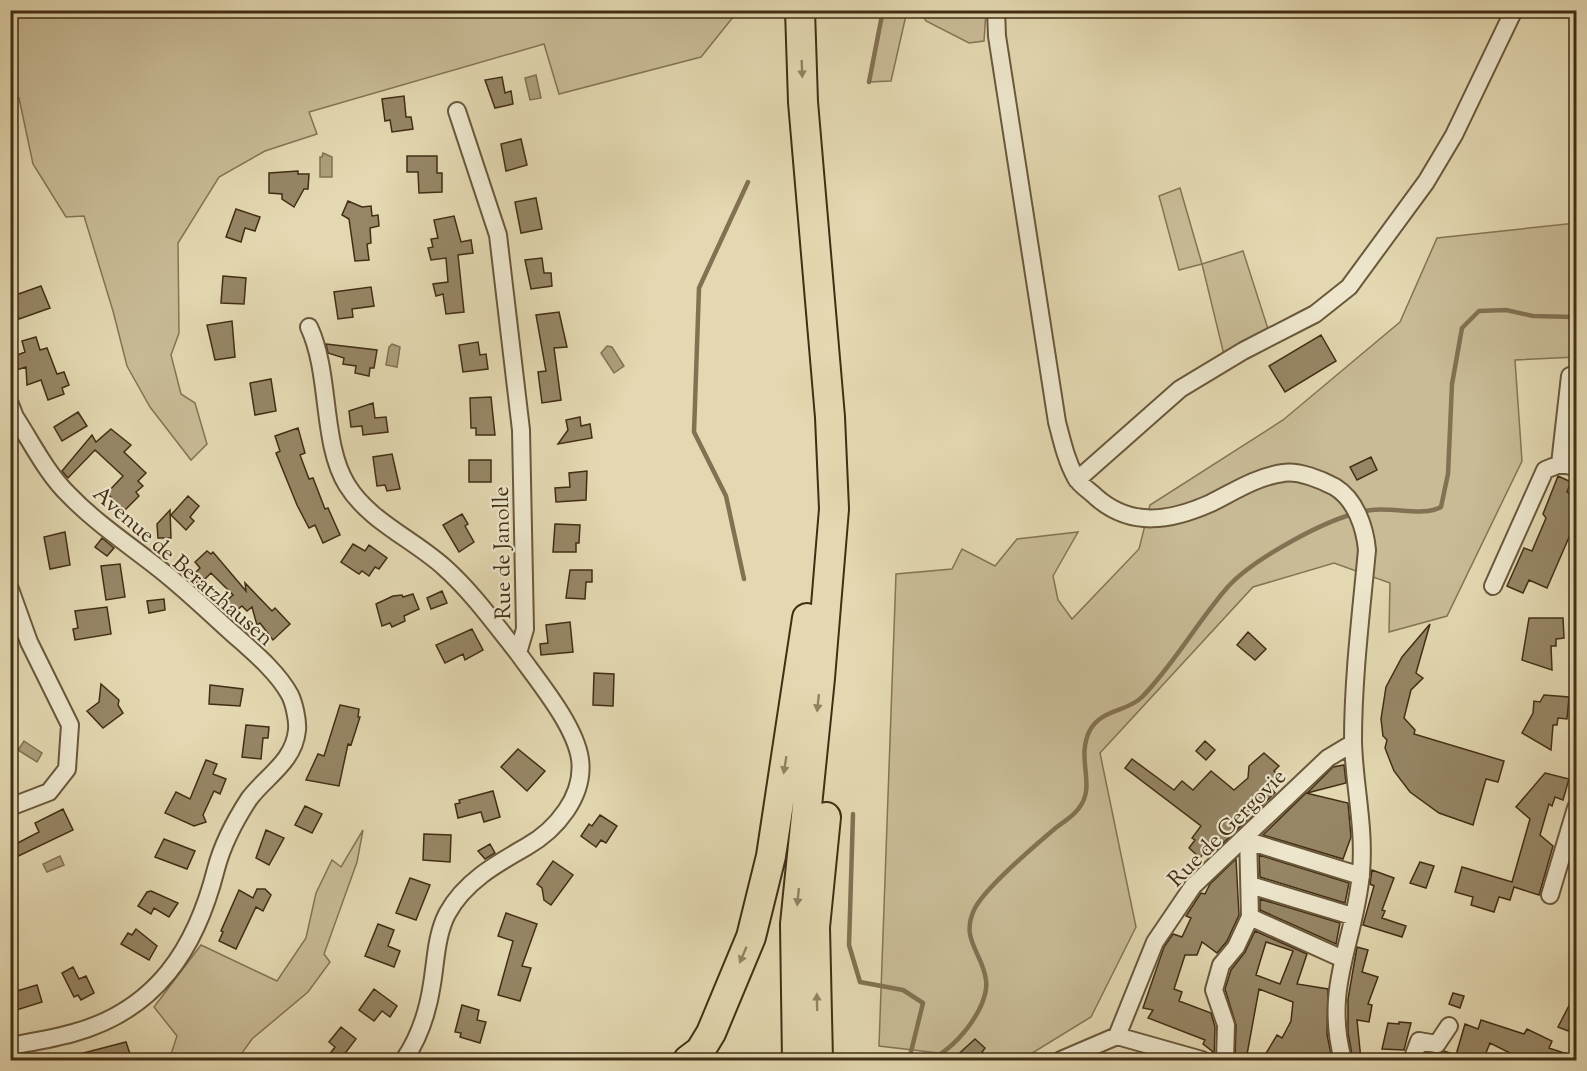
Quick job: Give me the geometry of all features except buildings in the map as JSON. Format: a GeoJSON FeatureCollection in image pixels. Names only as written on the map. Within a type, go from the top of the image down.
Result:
{"type":"FeatureCollection","features":[{"type":"Feature","properties":{"kind":"highway"},"geometry":{"type":"LineString","coordinates":[[797,1060],[795,924],[820,678],[834,509],[830,417],[803,102],[800,10]]}},
{"type":"Feature","properties":{"kind":"highway"},"geometry":{"type":"LineString","coordinates":[[818,1060],[815,927],[853,511],[849,417],[822,101],[819,10]]}},
{"type":"Feature","properties":{"kind":"highway"},"geometry":{"type":"LineString","coordinates":[[688,1060],[700,1051],[711,1033],[751,937],[771,856],[804,642],[814,557],[816,470],[808,316],[811,205]]}},
{"type":"Feature","properties":{"kind":"street"},"geometry":{"type":"LineString","coordinates":[[996,10],[997,36],[1057,422],[1064,449],[1077,480],[1110,510],[1131,517],[1155,519],[1178,515],[1211,503],[1252,480],[1285,472],[1323,480],[1340,490],[1365,531],[1367,550],[1353,743],[1363,829],[1361,876],[1338,979],[1336,1033],[1343,1060]]}},
{"type":"Feature","properties":{"kind":"street"},"geometry":{"type":"LineString","coordinates":[[1077,480],[1180,388],[1243,351],[1315,314],[1349,286],[1426,183],[1454,135],[1514,10]]}},
{"type":"Feature","properties":{"kind":"street","name":"Rue de Janolle"},"geometry":{"type":"LineString","coordinates":[[457,111],[498,235],[521,430],[525,629],[518,653]]}},
{"type":"Feature","properties":{"kind":"street"},"geometry":{"type":"LineString","coordinates":[[309,327],[318,347],[338,463],[346,484],[361,504],[444,567],[518,653],[555,707],[574,740],[580,760],[573,797],[565,814],[542,838],[493,866],[460,894],[447,915],[437,943],[424,1019],[404,1060]]}},
{"type":"Feature","properties":{"kind":"street"},"geometry":{"type":"LineString","coordinates":[[1560,464],[1570,376]]}},
{"type":"Feature","properties":{"kind":"street","name":"Avenue de Beratzhausen"},"geometry":{"type":"LineString","coordinates":[[10,1046],[74,1033],[107,1020],[131,1006],[177,963],[190,944],[210,898],[217,866],[230,835],[250,799],[284,763],[294,747],[297,729],[291,696],[267,667],[166,574],[97,522],[66,493],[12,414]]}},
{"type":"Feature","properties":{"kind":"street"},"geometry":{"type":"LineString","coordinates":[[1493,586],[1545,470],[1560,464],[1576,467]]}},
{"type":"Feature","properties":{"kind":"street"},"geometry":{"type":"LineString","coordinates":[[10,589],[29,642],[70,725],[67,769],[49,792],[10,807]]}},
{"type":"Feature","properties":{"kind":"street","name":"Rue de Gergovie"},"geometry":{"type":"LineString","coordinates":[[1117,1036],[1155,942],[1192,886],[1248,838],[1328,758],[1353,743]]}},
{"type":"Feature","properties":{"kind":"street"},"geometry":{"type":"LineString","coordinates":[[1550,895],[1569,862],[1576,808]]}},
{"type":"Feature","properties":{"kind":"street"},"geometry":{"type":"LineString","coordinates":[[1225,1060],[1226,1024],[1214,990],[1221,965],[1236,948],[1251,917],[1248,838],[1361,876]]}},
{"type":"Feature","properties":{"kind":"street"},"geometry":{"type":"LineString","coordinates":[[1250,885],[1352,916]]}},
{"type":"Feature","properties":{"kind":"street"},"geometry":{"type":"LineString","coordinates":[[1251,917],[1343,959]]}},
{"type":"Feature","properties":{"kind":"street"},"geometry":{"type":"LineString","coordinates":[[1412,1060],[1419,1041],[1437,1044],[1449,1026]]}},
{"type":"Feature","properties":{"kind":"street"},"geometry":{"type":"LineString","coordinates":[[1061,1060],[1117,1036],[1202,1060]]}},
{"type":"Feature","properties":{"kind":"shaded area"},"geometry":{"type":"Polygon","coordinates":[[[11,10],[738,11],[701,57],[559,94],[544,44],[309,112],[317,134],[265,151],[219,177],[178,243],[179,333],[171,355],[181,394],[195,403],[207,444],[191,460],[150,407],[127,366],[84,216],[66,217],[33,164],[19,98],[11,100],[11,10]]]}},
{"type":"Feature","properties":{"kind":"shaded area"},"geometry":{"type":"Polygon","coordinates":[[[883,11],[907,11],[891,81],[869,82],[883,11]]]}},
{"type":"Feature","properties":{"kind":"shaded area"},"geometry":{"type":"Polygon","coordinates":[[[919,11],[986,11],[984,41],[969,43],[926,21],[919,11]]]}},
{"type":"Feature","properties":{"kind":"shaded area"},"geometry":{"type":"Polygon","coordinates":[[[536,75],[541,98],[530,100],[525,78],[536,75]]]}},
{"type":"Feature","properties":{"kind":"shaded area"},"geometry":{"type":"Polygon","coordinates":[[[323,153],[332,157],[332,177],[320,177],[320,157],[323,153]]]}},
{"type":"Feature","properties":{"kind":"shaded area"},"geometry":{"type":"Polygon","coordinates":[[[1180,188],[1202,264],[1179,270],[1159,196],[1180,188]]]}},
{"type":"Feature","properties":{"kind":"shaded area"},"geometry":{"type":"Polygon","coordinates":[[[1576,223],[1576,357],[1515,360],[1522,461],[1447,616],[1389,632],[1390,583],[1334,563],[1253,587],[1100,753],[1136,927],[1091,1017],[1021,1060],[999,1060],[879,1046],[896,574],[952,569],[962,549],[995,566],[1017,539],[1078,532],[1053,576],[1058,600],[1072,619],[1139,549],[1150,505],[1283,420],[1400,322],[1437,238],[1576,223]]]}},
{"type":"Feature","properties":{"kind":"shaded area"},"geometry":{"type":"Polygon","coordinates":[[[1243,251],[1269,332],[1224,355],[1202,264],[1243,251]]]}},
{"type":"Feature","properties":{"kind":"shaded area"},"geometry":{"type":"Polygon","coordinates":[[[392,344],[400,347],[397,367],[386,365],[389,347],[392,344]]]}},
{"type":"Feature","properties":{"kind":"shaded area"},"geometry":{"type":"Polygon","coordinates":[[[607,346],[612,347],[624,366],[614,373],[601,353],[607,346]]]}},
{"type":"Feature","properties":{"kind":"shaded area"},"geometry":{"type":"Polygon","coordinates":[[[24,741],[42,753],[37,762],[18,750],[24,741]]]}},
{"type":"Feature","properties":{"kind":"shaded area"},"geometry":{"type":"Polygon","coordinates":[[[363,830],[357,862],[324,954],[330,962],[308,992],[252,1039],[237,1060],[169,1060],[177,1036],[154,1007],[201,945],[277,981],[306,938],[316,893],[332,860],[341,867],[363,830]]]}},
{"type":"Feature","properties":{"kind":"shaded area"},"geometry":{"type":"Polygon","coordinates":[[[60,856],[64,865],[47,872],[43,864],[60,856]]]}},
{"type":"Feature","properties":{"kind":"waterway"},"geometry":{"type":"LineString","coordinates":[[869,82],[883,10]]}},
{"type":"Feature","properties":{"kind":"waterway"},"geometry":{"type":"LineString","coordinates":[[744,579],[726,496],[694,432],[699,288],[748,182]]}},
{"type":"Feature","properties":{"kind":"waterway"},"geometry":{"type":"LineString","coordinates":[[1361,512],[1381,509],[1424,511],[1441,507],[1448,474],[1452,384],[1462,328],[1479,311],[1506,310],[1533,316],[1576,317]]}},
{"type":"Feature","properties":{"kind":"waterway"},"geometry":{"type":"LineString","coordinates":[[928,1060],[938,1056],[958,1039],[976,1016],[986,991],[984,970],[971,937],[971,919],[975,908],[1010,868],[1079,808],[1086,790],[1084,751],[1090,730],[1095,723],[1142,697],[1215,602],[1237,578],[1285,545],[1322,526],[1353,514]]}},
{"type":"Feature","properties":{"kind":"waterway"},"geometry":{"type":"LineString","coordinates":[[853,814],[849,945],[860,982],[903,990],[923,1003],[909,1060]]}}]}
